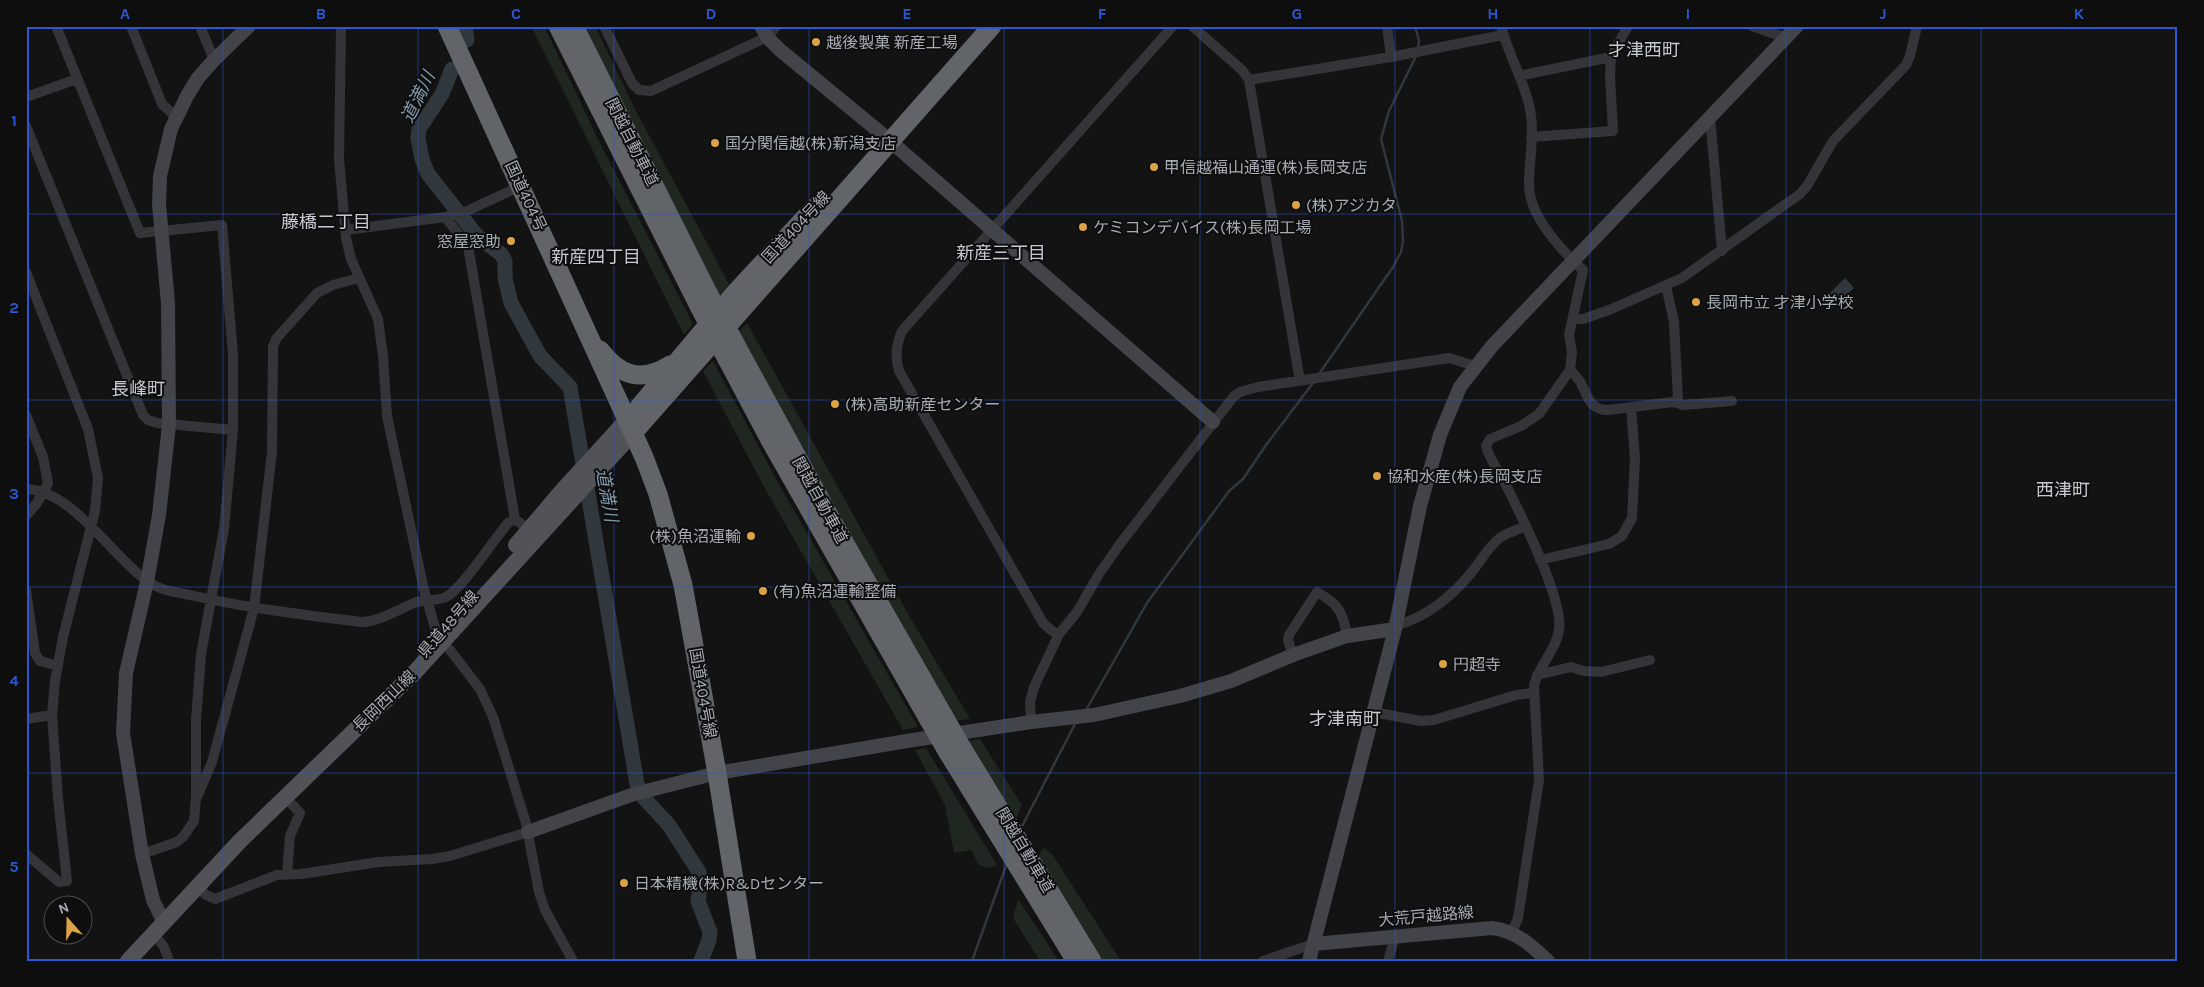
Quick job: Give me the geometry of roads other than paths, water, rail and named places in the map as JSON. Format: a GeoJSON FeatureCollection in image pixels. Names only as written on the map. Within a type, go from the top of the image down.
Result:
{"type":"FeatureCollection","features":[{"type":"Feature","properties":{"kind":"highway","name":"国道404号"},"geometry":{"type":"LineString","coordinates":[[447,26],[629,427]]}},
{"type":"Feature","properties":{"kind":"highway","name":"関越自動車道"},"geometry":{"type":"LineString","coordinates":[[558,26],[732,353],[827,513],[936,718],[1035,881],[1076,961]]}},
{"type":"Feature","properties":{"kind":"highway","name":"関越自動車道"},"geometry":{"type":"LineString","coordinates":[[574,26],[704,300]]}},
{"type":"Feature","properties":{"kind":"highway","name":"国道404号線"},"geometry":{"type":"LineString","coordinates":[[629,427],[886,138],[980,26]]}},
{"type":"Feature","properties":{"kind":"highway","name":"国道404号線"},"geometry":{"type":"LineString","coordinates":[[629,427],[680,359],[733,295],[992,26]]}},
{"type":"Feature","properties":{"kind":"highway"},"geometry":{"type":"LineString","coordinates":[[588,335],[613,366],[633,375],[648,375],[660,372],[680,359]]}},
{"type":"Feature","properties":{"kind":"highway","name":"国道404号線"},"geometry":{"type":"LineString","coordinates":[[629,427],[658,494],[683,585],[717,773],[747,961]]}},
{"type":"Feature","properties":{"kind":"highway","name":"関越自動車道"},"geometry":{"type":"LineString","coordinates":[[1035,881],[1092,961]]}},
{"type":"Feature","properties":{"kind":"main road","name":"県道48号線"},"geometry":{"type":"LineString","coordinates":[[240,841],[282,792],[440,640],[529,530],[629,427]]}},
{"type":"Feature","properties":{"kind":"main road","name":"長岡西山線"},"geometry":{"type":"LineString","coordinates":[[128,961],[240,841],[440,640],[629,427]]}},
{"type":"Feature","properties":{"kind":"street"},"geometry":{"type":"LineString","coordinates":[[56,26],[76,80],[140,233],[222,225],[233,354],[234,430],[224,529],[201,654],[196,711],[196,797],[194,821],[183,837],[169,846],[142,854]]}},
{"type":"Feature","properties":{"kind":"street"},"geometry":{"type":"LineString","coordinates":[[131,26],[162,104],[176,117]]}},
{"type":"Feature","properties":{"kind":"street"},"geometry":{"type":"LineString","coordinates":[[200,26],[214,60]]}},
{"type":"Feature","properties":{"kind":"street"},"geometry":{"type":"LineString","coordinates":[[169,961],[159,928],[142,854],[123,733],[126,673],[160,516],[169,425],[168,303],[161,230],[160,176],[166,145],[176,117],[198,78],[250,26]]}},
{"type":"Feature","properties":{"kind":"street"},"geometry":{"type":"LineString","coordinates":[[341,26],[339,159],[346,230],[351,260],[378,319],[383,356],[387,416],[426,599],[440,640],[450,650],[486,700],[528,832],[538,892],[545,910],[573,961]]}},
{"type":"Feature","properties":{"kind":"street"},"geometry":{"type":"LineString","coordinates":[[604,26],[632,83],[639,90],[651,91],[777,26]]}},
{"type":"Feature","properties":{"kind":"street"},"geometry":{"type":"LineString","coordinates":[[1060,634],[1052,630],[1038,613],[899,371],[896,360],[898,340],[902,331],[1173,26]]}},
{"type":"Feature","properties":{"kind":"street"},"geometry":{"type":"LineString","coordinates":[[1192,26],[1242,70],[1250,80],[1300,381]]}},
{"type":"Feature","properties":{"kind":"street"},"geometry":{"type":"LineString","coordinates":[[1387,26],[1391,56]]}},
{"type":"Feature","properties":{"kind":"street"},"geometry":{"type":"LineString","coordinates":[[1531,137],[1613,131],[1610,76],[1612,57],[1628,26]]}},
{"type":"Feature","properties":{"kind":"street"},"geometry":{"type":"LineString","coordinates":[[1752,26],[1786,38]]}},
{"type":"Feature","properties":{"kind":"street"},"geometry":{"type":"LineString","coordinates":[[1309,961],[1395,627],[1420,506],[1440,435],[1460,387],[1492,346],[1797,26]]}},
{"type":"Feature","properties":{"kind":"street"},"geometry":{"type":"LineString","coordinates":[[1574,319],[1583,319],[1600,313],[1666,286],[1722,251],[1800,194],[1833,141],[1906,64],[1910,56],[1917,26]]}},
{"type":"Feature","properties":{"kind":"street"},"geometry":{"type":"LineString","coordinates":[[1250,80],[1391,56],[1502,31],[1530,110],[1529,188],[1533,203],[1550,234],[1583,270],[1569,336],[1572,352],[1570,370],[1539,414],[1521,426],[1487,441],[1487,451],[1526,526],[1540,560],[1553,594],[1560,625],[1556,641],[1537,675],[1533,692],[1539,780],[1518,918],[1512,932]]}},
{"type":"Feature","properties":{"kind":"street"},"geometry":{"type":"LineString","coordinates":[[764,32],[780,50],[886,138],[1213,422]]}},
{"type":"Feature","properties":{"kind":"street"},"geometry":{"type":"LineString","coordinates":[[1519,76],[1612,57]]}},
{"type":"Feature","properties":{"kind":"street"},"geometry":{"type":"LineString","coordinates":[[26,97],[76,80]]}},
{"type":"Feature","properties":{"kind":"street"},"geometry":{"type":"LineString","coordinates":[[1710,117],[1722,251]]}},
{"type":"Feature","properties":{"kind":"street"},"geometry":{"type":"LineString","coordinates":[[26,126],[140,410],[148,420],[169,425],[234,430]]}},
{"type":"Feature","properties":{"kind":"street"},"geometry":{"type":"LineString","coordinates":[[346,230],[445,217],[467,211],[521,186]]}},
{"type":"Feature","properties":{"kind":"street"},"geometry":{"type":"LineString","coordinates":[[445,217],[468,246],[515,519],[529,530]]}},
{"type":"Feature","properties":{"kind":"street"},"geometry":{"type":"LineString","coordinates":[[26,854],[59,882],[67,881],[52,715],[58,666],[70,608],[98,496],[98,471],[93,446],[27,277]]}},
{"type":"Feature","properties":{"kind":"street"},"geometry":{"type":"LineString","coordinates":[[196,797],[212,762],[254,608],[272,452],[273,347],[276,339],[317,293],[333,285],[359,278]]}},
{"type":"Feature","properties":{"kind":"street"},"geometry":{"type":"LineString","coordinates":[[1570,370],[1580,382],[1594,407],[1602,410],[1678,400],[1674,322],[1666,286]]}},
{"type":"Feature","properties":{"kind":"street"},"geometry":{"type":"LineString","coordinates":[[1031,722],[1030,702],[1034,687],[1060,634],[1077,612],[1099,574],[1120,544],[1234,396],[1240,392],[1258,387],[1450,358],[1475,366]]}},
{"type":"Feature","properties":{"kind":"street"},"geometry":{"type":"LineString","coordinates":[[1673,402],[1683,406],[1732,401]]}},
{"type":"Feature","properties":{"kind":"street"},"geometry":{"type":"LineString","coordinates":[[1540,560],[1608,544],[1616,540],[1629,526],[1632,518],[1635,486],[1631,407]]}},
{"type":"Feature","properties":{"kind":"street"},"geometry":{"type":"LineString","coordinates":[[26,415],[47,470],[48,482],[44,492],[26,516]]}},
{"type":"Feature","properties":{"kind":"street"},"geometry":{"type":"LineString","coordinates":[[26,489],[44,492],[65,503],[125,563],[157,588],[254,608],[362,622],[373,622],[419,600],[441,598],[453,592],[508,523],[515,519]]}},
{"type":"Feature","properties":{"kind":"street"},"geometry":{"type":"LineString","coordinates":[[198,887],[206,896],[215,899],[277,875],[301,874],[379,862],[450,856],[528,832],[634,794],[717,773],[1031,722],[1094,715],[1180,696],[1231,681],[1293,654],[1347,636],[1395,627],[1412,620],[1442,601],[1460,586],[1500,538],[1526,526]]}},
{"type":"Feature","properties":{"kind":"street"},"geometry":{"type":"LineString","coordinates":[[26,590],[35,653],[40,661],[58,666]]}},
{"type":"Feature","properties":{"kind":"street"},"geometry":{"type":"LineString","coordinates":[[1293,654],[1288,640],[1289,635],[1317,592],[1329,598],[1344,616],[1347,636]]}},
{"type":"Feature","properties":{"kind":"street"},"geometry":{"type":"LineString","coordinates":[[1537,675],[1571,667],[1584,671],[1601,672],[1650,660]]}},
{"type":"Feature","properties":{"kind":"street"},"geometry":{"type":"LineString","coordinates":[[1373,712],[1421,721],[1434,720],[1533,692]]}},
{"type":"Feature","properties":{"kind":"street"},"geometry":{"type":"LineString","coordinates":[[26,719],[52,715]]}},
{"type":"Feature","properties":{"kind":"street"},"geometry":{"type":"LineString","coordinates":[[284,797],[300,813],[290,836],[287,874]]}},
{"type":"Feature","properties":{"kind":"street","name":"大荒戸越路線"},"geometry":{"type":"LineString","coordinates":[[1313,944],[1492,928],[1512,932],[1522,938],[1548,961]]}},
{"type":"Feature","properties":{"kind":"street"},"geometry":{"type":"LineString","coordinates":[[1388,961],[1394,936]]}},
{"type":"Feature","properties":{"kind":"street"},"geometry":{"type":"LineString","coordinates":[[1263,961],[1313,944]]}},
{"type":"Feature","properties":{"kind":"waterway","name":"道満川"},"geometry":{"type":"LineString","coordinates":[[465,26],[467,40]]}},
{"type":"Feature","properties":{"kind":"waterway"},"geometry":{"type":"LineString","coordinates":[[1415,26],[1419,41],[1418,48]]}},
{"type":"Feature","properties":{"kind":"waterway"},"geometry":{"type":"LineString","coordinates":[[1319,374],[1393,267],[1401,252],[1403,241],[1402,221],[1381,139],[1389,111],[1416,56]]}},
{"type":"Feature","properties":{"kind":"waterway","name":"道満川"},"geometry":{"type":"LineString","coordinates":[[452,69],[442,94],[419,129],[418,138],[422,159],[428,174],[477,236],[501,254],[505,261],[505,278],[511,303],[540,356],[570,387],[637,784],[642,796],[669,825],[699,872],[700,888],[698,901],[710,932],[701,961]]}},
{"type":"Feature","properties":{"kind":"waterway"},"geometry":{"type":"LineString","coordinates":[[1086,710],[1147,603],[1229,491],[1243,479],[1313,383]]}},
{"type":"Feature","properties":{"kind":"waterway"},"geometry":{"type":"LineString","coordinates":[[1020,830],[1076,722]]}},
{"type":"Feature","properties":{"kind":"waterway"},"geometry":{"type":"LineString","coordinates":[[972,961],[1007,863]]}},
{"type":"Feature","properties":{"kind":"place","name":"越後製菓 新産工場"},"geometry":{"type":"Point","coordinates":[816,42]}},
{"type":"Feature","properties":{"kind":"place","name":"国分関信越(株)新潟支店"},"geometry":{"type":"Point","coordinates":[715,143]}},
{"type":"Feature","properties":{"kind":"place","name":"甲信越福山通運(株)長岡支店"},"geometry":{"type":"Point","coordinates":[1154,167]}},
{"type":"Feature","properties":{"kind":"place","name":"(株)アジカタ"},"geometry":{"type":"Point","coordinates":[1296,205]}},
{"type":"Feature","properties":{"kind":"place","name":"ケミコンデバイス(株)長岡工場"},"geometry":{"type":"Point","coordinates":[1083,227]}},
{"type":"Feature","properties":{"kind":"place","name":"窓屋窓助"},"geometry":{"type":"Point","coordinates":[511,241]}},
{"type":"Feature","properties":{"kind":"place","name":"長岡市立 才津小学校"},"geometry":{"type":"Point","coordinates":[1696,302]}},
{"type":"Feature","properties":{"kind":"place","name":"(株)高助新産センター"},"geometry":{"type":"Point","coordinates":[835,404]}},
{"type":"Feature","properties":{"kind":"place","name":"協和水産(株)長岡支店"},"geometry":{"type":"Point","coordinates":[1377,476]}},
{"type":"Feature","properties":{"kind":"place","name":"(株)魚沼運輸"},"geometry":{"type":"Point","coordinates":[751,536]}},
{"type":"Feature","properties":{"kind":"place","name":"(有)魚沼運輸整備"},"geometry":{"type":"Point","coordinates":[763,591]}},
{"type":"Feature","properties":{"kind":"place","name":"円超寺"},"geometry":{"type":"Point","coordinates":[1443,664]}},
{"type":"Feature","properties":{"kind":"place","name":"日本精機(株)R&Dセンター"},"geometry":{"type":"Point","coordinates":[624,883]}},
{"type":"Feature","properties":{"kind":"district","name":"才津西町"},"geometry":{"type":"Point","coordinates":[1644,50]}},
{"type":"Feature","properties":{"kind":"district","name":"藤橋二丁目"},"geometry":{"type":"Point","coordinates":[326,222]}},
{"type":"Feature","properties":{"kind":"district","name":"新産三丁目"},"geometry":{"type":"Point","coordinates":[1001,253]}},
{"type":"Feature","properties":{"kind":"district","name":"新産四丁目"},"geometry":{"type":"Point","coordinates":[596,257]}},
{"type":"Feature","properties":{"kind":"district","name":"長峰町"},"geometry":{"type":"Point","coordinates":[138,389]}},
{"type":"Feature","properties":{"kind":"district","name":"西津町"},"geometry":{"type":"Point","coordinates":[2063,490]}},
{"type":"Feature","properties":{"kind":"district","name":"才津南町"},"geometry":{"type":"Point","coordinates":[1345,719]}}]}
